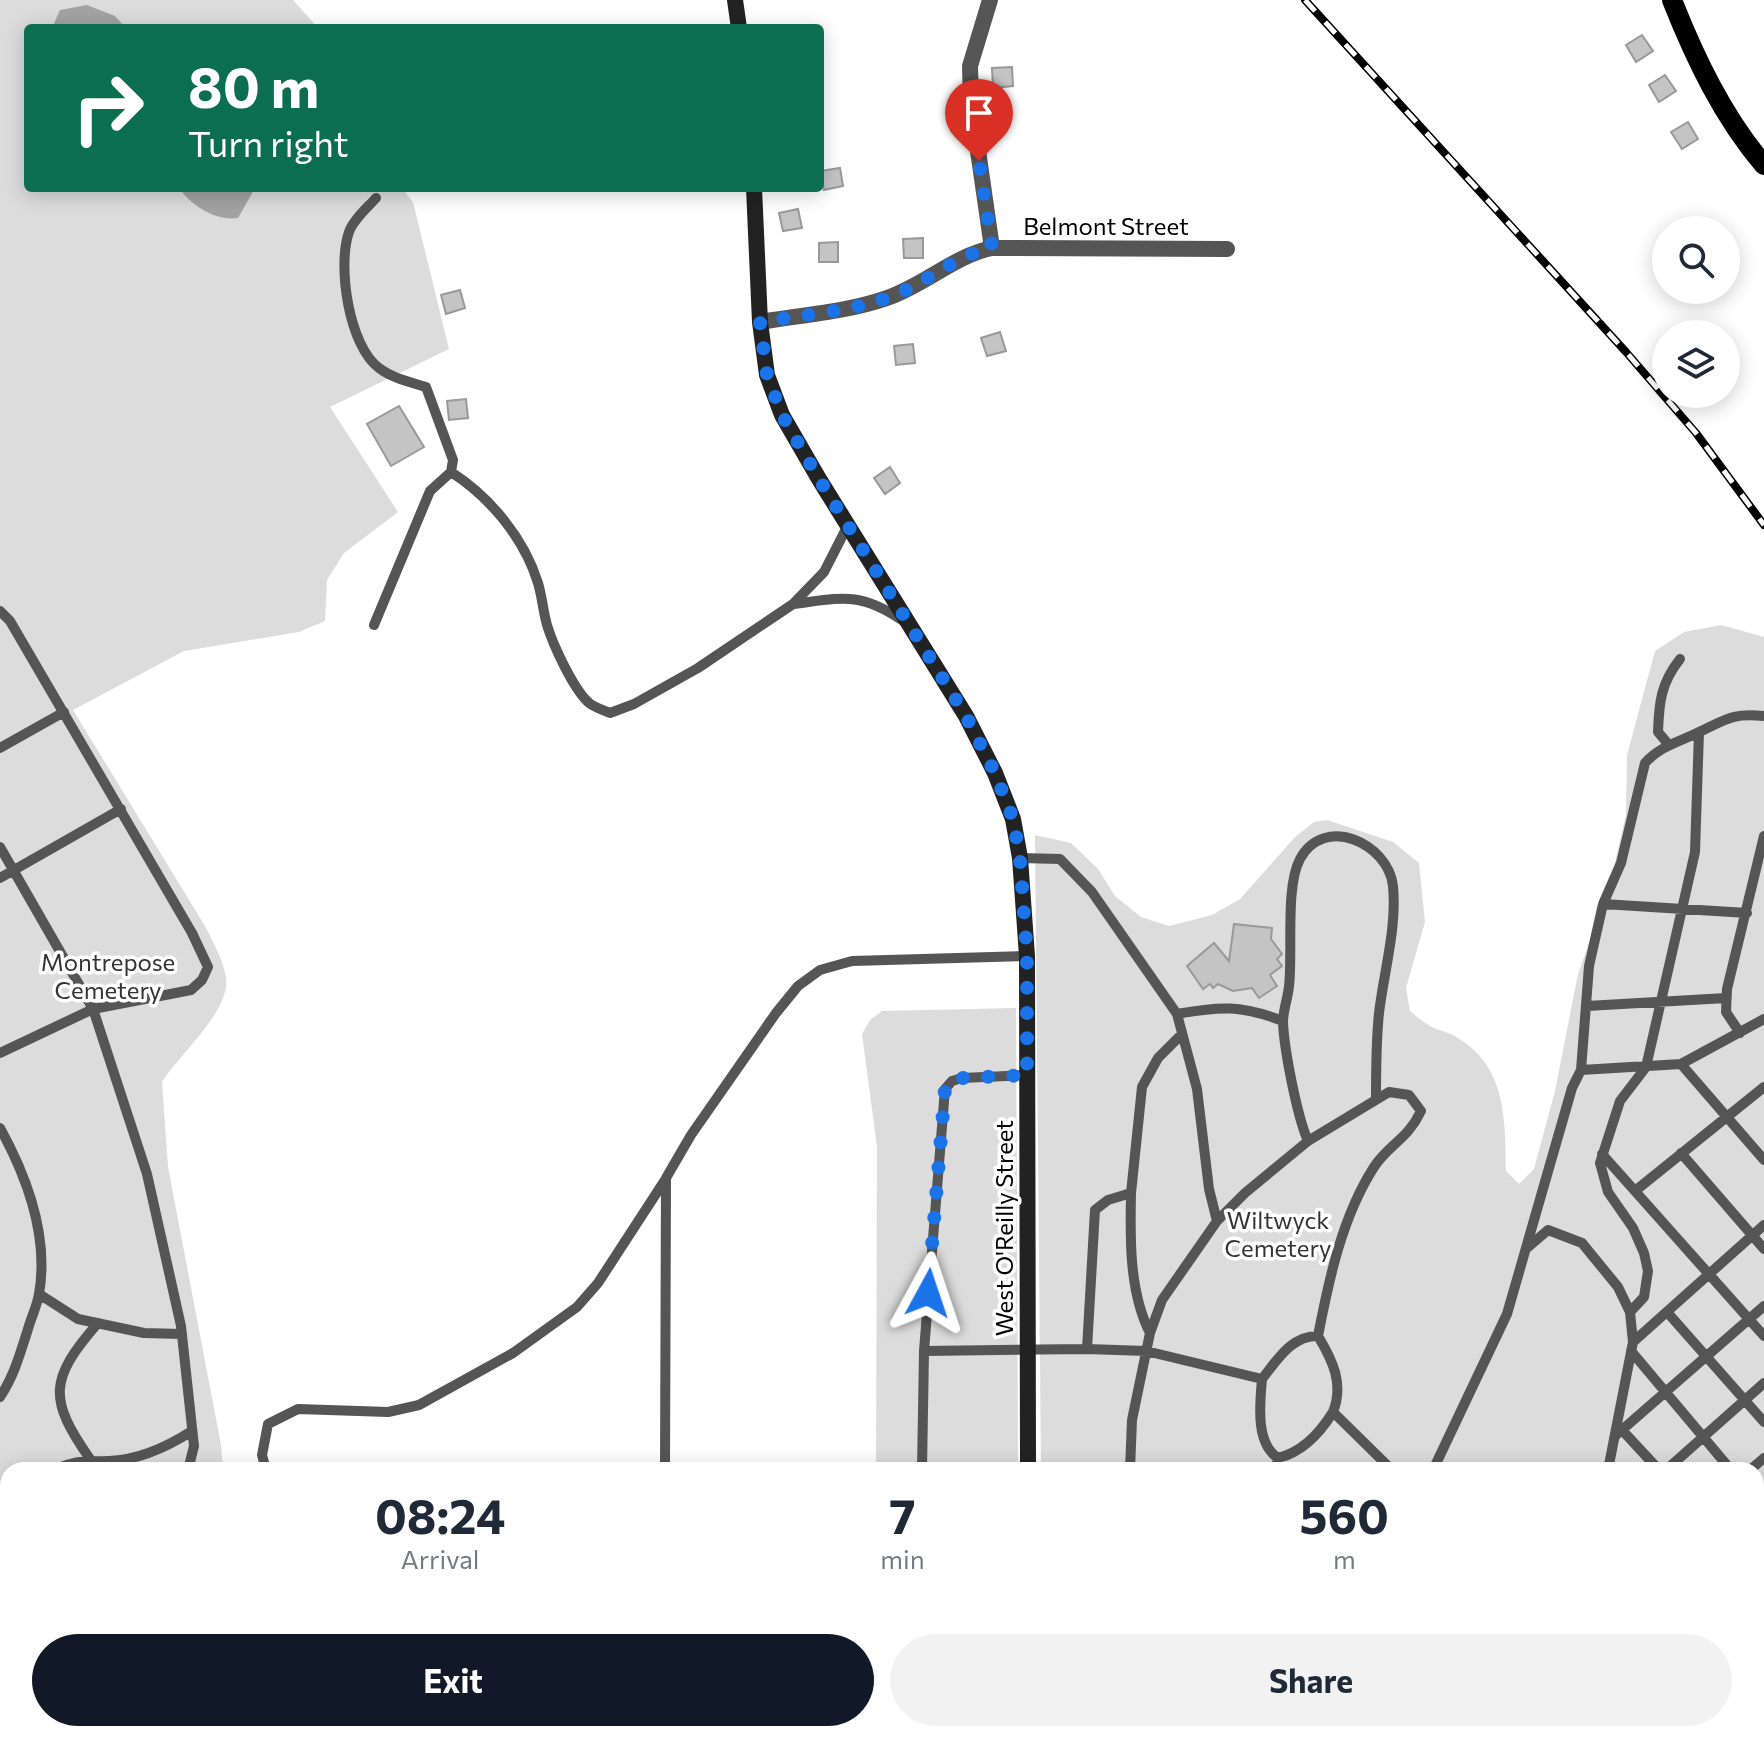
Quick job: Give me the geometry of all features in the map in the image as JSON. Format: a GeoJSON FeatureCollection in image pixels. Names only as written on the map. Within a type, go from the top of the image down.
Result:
{"type":"FeatureCollection","features":[{"type":"Feature","properties":{"kind":"main road"},"geometry":{"type":"LineString","coordinates":[[1672,0],[1704,73],[1743,140],[1764,165]]}},
{"type":"Feature","properties":{"kind":"street"},"geometry":{"type":"LineString","coordinates":[[735,0],[738,24]]}},
{"type":"Feature","properties":{"kind":"street"},"geometry":{"type":"LineString","coordinates":[[990,0],[970,66],[971,102],[992,248]]}},
{"type":"Feature","properties":{"kind":"street","name":"West O'Reilly Street"},"geometry":{"type":"LineString","coordinates":[[754,192],[760,322],[767,375],[782,415],[966,716],[995,773],[1013,819],[1020,858],[1027,956],[1028,1462]]}},
{"type":"Feature","properties":{"kind":"street","name":"Belmont Street"},"geometry":{"type":"LineString","coordinates":[[760,322],[885,299],[935,276],[975,251],[992,248],[1227,249]]}},
{"type":"Feature","properties":{"kind":"lane"},"geometry":{"type":"LineString","coordinates":[[374,625],[430,491],[451,472],[453,460],[426,387],[381,370],[363,349],[354,329],[344,272],[345,249],[349,229],[376,198]]}},
{"type":"Feature","properties":{"kind":"lane"},"geometry":{"type":"LineString","coordinates":[[451,472],[468,483],[503,517],[525,551],[538,582],[547,626],[574,683],[588,703],[610,713],[634,704],[698,668],[793,604],[824,572],[848,525]]}},
{"type":"Feature","properties":{"kind":"lane"},"geometry":{"type":"LineString","coordinates":[[793,604],[850,597],[880,606],[910,626]]}},
{"type":"Feature","properties":{"kind":"lane"},"geometry":{"type":"LineString","coordinates":[[0,611],[10,621],[121,809],[208,967],[202,980],[191,990],[93,1009],[0,1053]]}},
{"type":"Feature","properties":{"kind":"lane"},"geometry":{"type":"LineString","coordinates":[[1669,745],[1658,732],[1658,711],[1665,678],[1680,659]]}},
{"type":"Feature","properties":{"kind":"lane"},"geometry":{"type":"LineString","coordinates":[[0,748],[64,712]]}},
{"type":"Feature","properties":{"kind":"lane"},"geometry":{"type":"LineString","coordinates":[[1437,1462],[1507,1314],[1572,1088],[1581,1070],[1589,966],[1603,904],[1621,863],[1645,763],[1655,752],[1719,719],[1745,714],[1764,716]]}},
{"type":"Feature","properties":{"kind":"lane"},"geometry":{"type":"LineString","coordinates":[[1630,1312],[1644,1297],[1648,1271],[1633,1228],[1608,1192],[1600,1163],[1620,1101],[1646,1067],[1695,852],[1699,732]]}},
{"type":"Feature","properties":{"kind":"lane"},"geometry":{"type":"LineString","coordinates":[[0,878],[121,809]]}},
{"type":"Feature","properties":{"kind":"lane"},"geometry":{"type":"LineString","coordinates":[[1308,1141],[1301,1124],[1283,1021],[1289,986],[1294,883],[1300,858],[1323,836],[1333,834],[1358,840],[1378,855],[1393,882],[1394,918],[1379,1013],[1376,1098]]}},
{"type":"Feature","properties":{"kind":"lane"},"geometry":{"type":"LineString","coordinates":[[1740,1033],[1726,1012],[1726,998],[1764,836]]}},
{"type":"Feature","properties":{"kind":"lane"},"geometry":{"type":"LineString","coordinates":[[0,847],[93,1009],[147,1174],[182,1334],[194,1446],[190,1462]]}},
{"type":"Feature","properties":{"kind":"lane"},"geometry":{"type":"LineString","coordinates":[[1020,858],[1060,859],[1092,892],[1177,1014],[1197,1089],[1209,1189],[1217,1221]]}},
{"type":"Feature","properties":{"kind":"lane"},"geometry":{"type":"LineString","coordinates":[[1603,904],[1747,913]]}},
{"type":"Feature","properties":{"kind":"lane"},"geometry":{"type":"LineString","coordinates":[[264,1462],[262,1455],[268,1424],[298,1409],[388,1412],[419,1405],[554,1326],[577,1307],[598,1283],[691,1135],[776,1013],[798,986],[820,970],[852,961],[1027,956]]}},
{"type":"Feature","properties":{"kind":"lane"},"geometry":{"type":"LineString","coordinates":[[1587,1006],[1726,998]]}},
{"type":"Feature","properties":{"kind":"lane"},"geometry":{"type":"LineString","coordinates":[[1177,1014],[1222,1006],[1261,1013],[1283,1021]]}},
{"type":"Feature","properties":{"kind":"lane"},"geometry":{"type":"LineString","coordinates":[[1581,1070],[1681,1064],[1764,1019]]}},
{"type":"Feature","properties":{"kind":"lane"},"geometry":{"type":"LineString","coordinates":[[1150,1333],[1138,1298],[1131,1226],[1131,1193],[1142,1087],[1158,1058],[1182,1034]]}},
{"type":"Feature","properties":{"kind":"lane"},"geometry":{"type":"LineString","coordinates":[[1681,1064],[1764,1160]]}},
{"type":"Feature","properties":{"kind":"lane"},"geometry":{"type":"LineString","coordinates":[[922,1462],[924,1351],[945,1089],[952,1081],[962,1078],[1027,1075]]}},
{"type":"Feature","properties":{"kind":"lane"},"geometry":{"type":"LineString","coordinates":[[1635,1191],[1764,1087]]}},
{"type":"Feature","properties":{"kind":"lane"},"geometry":{"type":"LineString","coordinates":[[1130,1462],[1132,1420],[1150,1333],[1162,1300],[1217,1221],[1245,1193],[1308,1141],[1389,1092],[1409,1095],[1421,1111],[1412,1130],[1375,1165],[1346,1223],[1326,1294],[1318,1336],[1337,1378],[1338,1398],[1333,1412],[1322,1430],[1309,1442],[1289,1456],[1278,1458],[1271,1454],[1262,1431],[1259,1405],[1262,1379],[1293,1343],[1306,1336],[1318,1336]]}},
{"type":"Feature","properties":{"kind":"lane"},"geometry":{"type":"LineString","coordinates":[[0,1128],[22,1169],[32,1203],[38,1237],[39,1294],[14,1376],[0,1397]]}},
{"type":"Feature","properties":{"kind":"lane"},"geometry":{"type":"LineString","coordinates":[[1681,1153],[1764,1249]]}},
{"type":"Feature","properties":{"kind":"lane"},"geometry":{"type":"LineString","coordinates":[[1602,1154],[1764,1336]]}},
{"type":"Feature","properties":{"kind":"lane"},"geometry":{"type":"LineString","coordinates":[[665,1462],[666,1178]]}},
{"type":"Feature","properties":{"kind":"lane"},"geometry":{"type":"LineString","coordinates":[[1087,1349],[1095,1210],[1108,1200],[1131,1193]]}},
{"type":"Feature","properties":{"kind":"lane"},"geometry":{"type":"LineString","coordinates":[[1632,1346],[1764,1225]]}},
{"type":"Feature","properties":{"kind":"lane"},"geometry":{"type":"LineString","coordinates":[[1526,1249],[1548,1230],[1582,1243],[1618,1287],[1630,1312],[1632,1346],[1609,1462]]}},
{"type":"Feature","properties":{"kind":"lane"},"geometry":{"type":"LineString","coordinates":[[39,1294],[78,1319],[144,1333],[182,1334]]}},
{"type":"Feature","properties":{"kind":"lane"},"geometry":{"type":"LineString","coordinates":[[1613,1437],[1764,1306]]}},
{"type":"Feature","properties":{"kind":"lane"},"geometry":{"type":"LineString","coordinates":[[1667,1312],[1764,1422]]}},
{"type":"Feature","properties":{"kind":"lane"},"geometry":{"type":"LineString","coordinates":[[90,1459],[58,1401],[61,1377],[74,1351],[98,1323]]}},
{"type":"Feature","properties":{"kind":"lane"},"geometry":{"type":"LineString","coordinates":[[1632,1346],[1665,1392],[1724,1462]]}},
{"type":"Feature","properties":{"kind":"lane"},"geometry":{"type":"LineString","coordinates":[[924,1351],[1146,1351],[1262,1379]]}},
{"type":"Feature","properties":{"kind":"lane"},"geometry":{"type":"LineString","coordinates":[[1675,1462],[1764,1383]]}},
{"type":"Feature","properties":{"kind":"lane"},"geometry":{"type":"LineString","coordinates":[[1333,1412],[1384,1462]]}},
{"type":"Feature","properties":{"kind":"lane"},"geometry":{"type":"LineString","coordinates":[[1622,1430],[1652,1462]]}},
{"type":"Feature","properties":{"kind":"lane"},"geometry":{"type":"LineString","coordinates":[[80,1462],[141,1455],[167,1447],[192,1431]]}},
{"type":"Feature","properties":{"kind":"lane"},"geometry":{"type":"LineString","coordinates":[[1277,1462],[1278,1458]]}},
{"type":"Feature","properties":{"kind":"green space","name":"Montrepose Cemetery"},"geometry":{"type":"Polygon","coordinates":[[[0,0],[293,0],[314,24],[24,24],[24,192],[405,192],[413,202],[449,349],[330,407],[398,512],[344,553],[327,580],[325,621],[299,632],[184,651],[73,710],[205,926],[226,978],[225,991],[212,1018],[162,1082],[168,1167],[222,1462],[0,1462],[0,0]]]}},
{"type":"Feature","properties":{"kind":"green space","name":"Wiltwyck Cemetery"},"geometry":{"type":"Polygon","coordinates":[[[1721,625],[1764,637],[1764,1462],[1041,1462],[1035,835],[1071,843],[1098,869],[1115,896],[1141,917],[1169,926],[1212,915],[1240,899],[1295,837],[1314,822],[1327,820],[1393,842],[1419,863],[1425,922],[1406,988],[1410,1011],[1430,1026],[1458,1038],[1486,1064],[1500,1097],[1506,1171],[1519,1184],[1534,1169],[1555,1091],[1578,974],[1611,880],[1626,814],[1627,755],[1655,651],[1684,632],[1721,625]]]}},
{"type":"Feature","properties":{"kind":"green space"},"geometry":{"type":"Polygon","coordinates":[[[1016,1008],[1018,1462],[876,1462],[877,1147],[862,1034],[870,1020],[882,1011],[1016,1008]]]}},
{"type":"Feature","properties":{"kind":"shaded area"},"geometry":{"type":"Polygon","coordinates":[[[87,5],[115,16],[122,24],[54,24],[60,10],[87,5]]]}},
{"type":"Feature","properties":{"kind":"shaded area"},"geometry":{"type":"Polygon","coordinates":[[[182,192],[253,192],[238,218],[213,215],[190,201],[182,192]]]}},
{"type":"Feature","properties":{"kind":"building"},"geometry":{"type":"Polygon","coordinates":[[[1642,35],[1653,51],[1636,62],[1626,45],[1642,35]]]}},
{"type":"Feature","properties":{"kind":"building"},"geometry":{"type":"Polygon","coordinates":[[[1012,67],[1013,86],[993,88],[992,68],[1012,67]]]}},
{"type":"Feature","properties":{"kind":"building"},"geometry":{"type":"Polygon","coordinates":[[[1665,75],[1676,91],[1659,102],[1649,85],[1665,75]]]}},
{"type":"Feature","properties":{"kind":"building"},"geometry":{"type":"Polygon","coordinates":[[[1688,122],[1698,139],[1682,149],[1671,132],[1688,122]]]}},
{"type":"Feature","properties":{"kind":"building"},"geometry":{"type":"Polygon","coordinates":[[[840,168],[843,186],[824,190],[824,170],[840,168]]]}},
{"type":"Feature","properties":{"kind":"building"},"geometry":{"type":"Polygon","coordinates":[[[798,209],[802,228],[783,231],[779,213],[798,209]]]}},
{"type":"Feature","properties":{"kind":"building"},"geometry":{"type":"Polygon","coordinates":[[[923,238],[923,258],[904,258],[903,239],[923,238]]]}},
{"type":"Feature","properties":{"kind":"building"},"geometry":{"type":"Polygon","coordinates":[[[838,242],[838,262],[819,262],[819,243],[838,242]]]}},
{"type":"Feature","properties":{"kind":"building"},"geometry":{"type":"Polygon","coordinates":[[[460,290],[465,308],[446,314],[441,295],[460,290]]]}},
{"type":"Feature","properties":{"kind":"building"},"geometry":{"type":"Polygon","coordinates":[[[1000,332],[1006,351],[987,356],[981,338],[1000,332]]]}},
{"type":"Feature","properties":{"kind":"building"},"geometry":{"type":"Polygon","coordinates":[[[913,344],[915,363],[896,365],[894,346],[913,344]]]}},
{"type":"Feature","properties":{"kind":"building"},"geometry":{"type":"Polygon","coordinates":[[[466,399],[468,418],[449,420],[447,401],[466,399]]]}},
{"type":"Feature","properties":{"kind":"building"},"geometry":{"type":"Polygon","coordinates":[[[399,406],[424,447],[391,466],[367,424],[399,406]]]}},
{"type":"Feature","properties":{"kind":"building"},"geometry":{"type":"Polygon","coordinates":[[[890,467],[900,483],[885,494],[874,478],[890,467]]]}},
{"type":"Feature","properties":{"kind":"building"},"geometry":{"type":"Polygon","coordinates":[[[1234,924],[1272,928],[1271,939],[1282,954],[1277,959],[1282,966],[1270,975],[1277,986],[1259,998],[1252,988],[1233,991],[1218,984],[1213,988],[1210,984],[1203,989],[1187,966],[1214,943],[1229,961],[1234,924]]]}},
{"type":"Feature","properties":{"kind":"railway"},"geometry":{"type":"LineString","coordinates":[[1305,0],[1626,352],[1696,433],[1764,525]]}},
{"type":"Feature","properties":{"kind":"route"},"geometry":{"type":"LineString","coordinates":[[928,1293],[945,1089],[952,1081],[962,1078],[1027,1075],[1027,956],[1020,858],[1013,819],[995,773],[966,716],[782,415],[767,375],[760,322],[885,299],[913,288],[975,251],[992,248],[979,161]]}}]}
